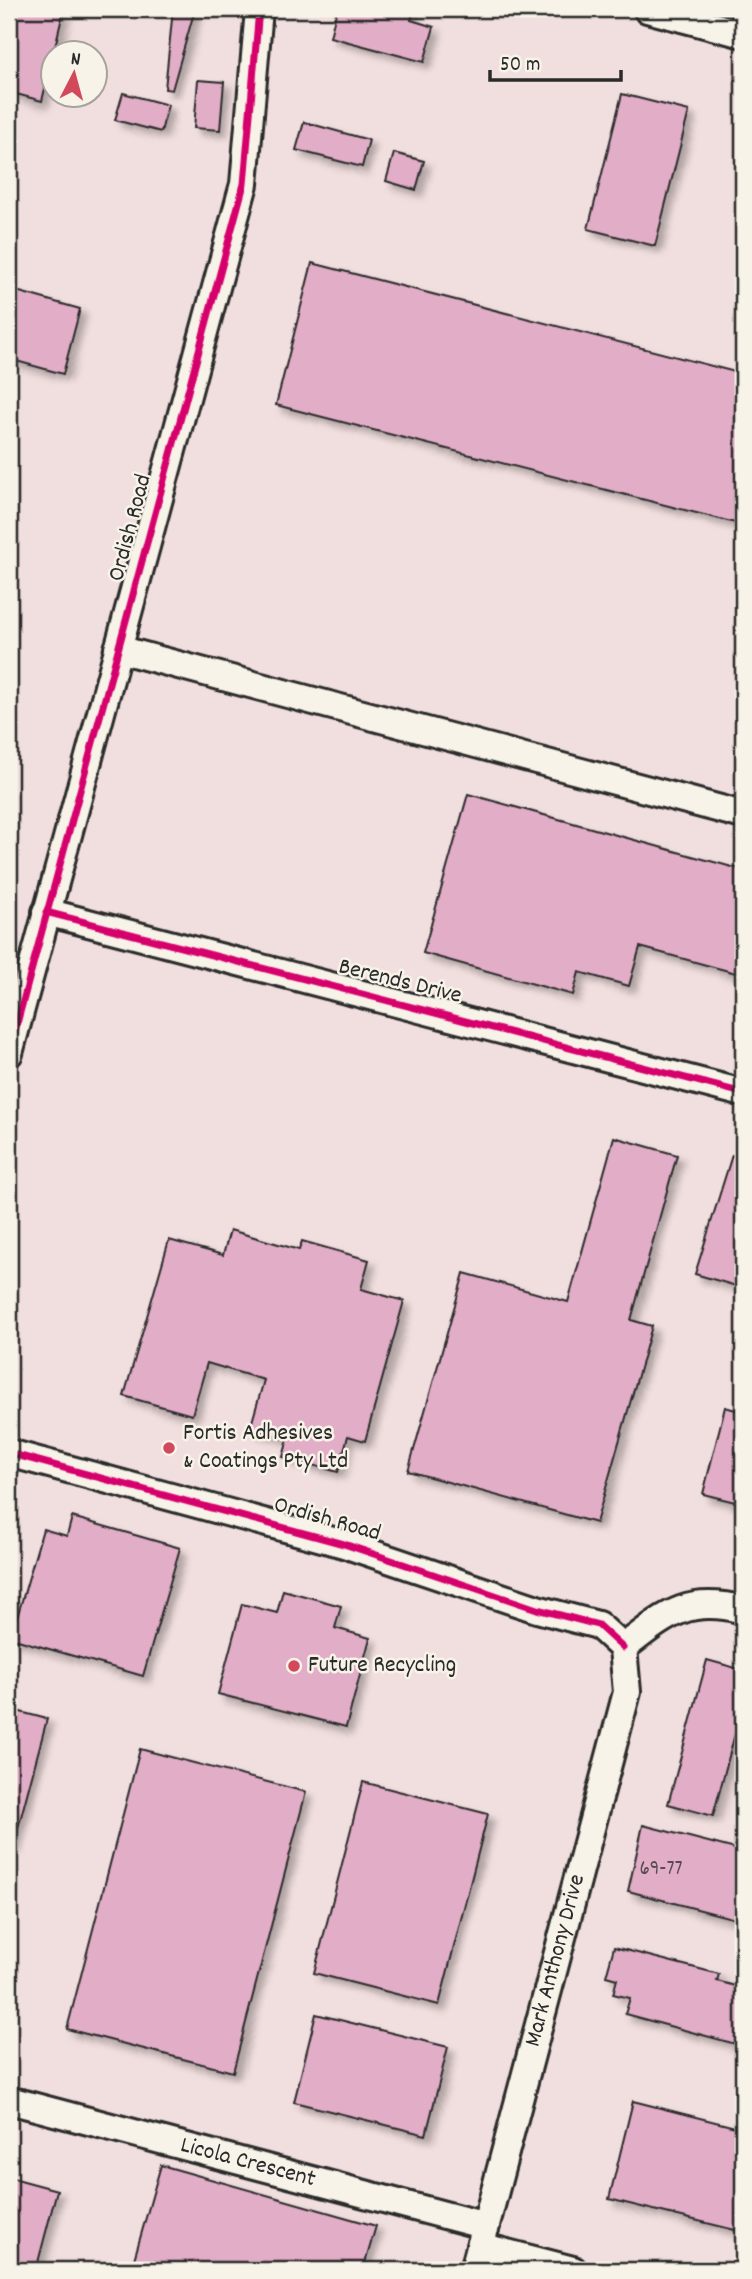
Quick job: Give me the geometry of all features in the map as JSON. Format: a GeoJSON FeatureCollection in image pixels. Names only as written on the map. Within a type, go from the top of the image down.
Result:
{"type":"FeatureCollection","features":[{"type":"Feature","properties":{"kind":"street","name":"Ordish Road"},"geometry":{"type":"LineString","coordinates":[[9,1053],[244,184],[259,9]]}},
{"type":"Feature","properties":{"kind":"street"},"geometry":{"type":"LineString","coordinates":[[664,11],[743,34]]}},
{"type":"Feature","properties":{"kind":"street"},"geometry":{"type":"LineString","coordinates":[[118,649],[743,815]]}},
{"type":"Feature","properties":{"kind":"street","name":"Berends Drive"},"geometry":{"type":"LineString","coordinates":[[46,912],[743,1093]]}},
{"type":"Feature","properties":{"kind":"street","name":"Ordish Road"},"geometry":{"type":"LineString","coordinates":[[9,1453],[344,1544],[537,1609],[598,1625],[624,1648]]}},
{"type":"Feature","properties":{"kind":"street"},"geometry":{"type":"LineString","coordinates":[[624,1648],[674,1613],[691,1606],[711,1604],[743,1610]]}},
{"type":"Feature","properties":{"kind":"street","name":"Mark Anthony Drive"},"geometry":{"type":"LineString","coordinates":[[480,2248],[627,1692],[624,1648]]}},
{"type":"Feature","properties":{"kind":"street","name":"Licola Crescent"},"geometry":{"type":"LineString","coordinates":[[9,2100],[529,2265],[573,2270]]}},
{"type":"Feature","properties":{"kind":"shaded area"},"geometry":{"type":"Polygon","coordinates":[[[9,9],[743,9],[743,2270],[9,2270],[9,9]]]}},
{"type":"Feature","properties":{"kind":"building"},"geometry":{"type":"Polygon","coordinates":[[[9,9],[64,9],[57,38],[38,38],[38,100],[9,92],[9,9]]]}},
{"type":"Feature","properties":{"kind":"building"},"geometry":{"type":"Polygon","coordinates":[[[173,9],[195,9],[172,90],[165,89],[173,9]]]}},
{"type":"Feature","properties":{"kind":"building"},"geometry":{"type":"Polygon","coordinates":[[[337,9],[414,9],[411,20],[434,27],[424,62],[330,37],[337,9]]]}},
{"type":"Feature","properties":{"kind":"building"},"geometry":{"type":"Polygon","coordinates":[[[198,80],[224,82],[220,130],[194,128],[198,80]]]}},
{"type":"Feature","properties":{"kind":"building"},"geometry":{"type":"Polygon","coordinates":[[[123,93],[168,105],[161,132],[115,120],[123,93]]]}},
{"type":"Feature","properties":{"kind":"building"},"geometry":{"type":"Polygon","coordinates":[[[622,94],[689,111],[655,246],[588,229],[622,94]]]}},
{"type":"Feature","properties":{"kind":"building"},"geometry":{"type":"Polygon","coordinates":[[[304,122],[369,140],[362,167],[296,150],[304,122]]]}},
{"type":"Feature","properties":{"kind":"building"},"geometry":{"type":"Polygon","coordinates":[[[394,153],[424,161],[416,190],[386,181],[394,153]]]}},
{"type":"Feature","properties":{"kind":"building"},"geometry":{"type":"Polygon","coordinates":[[[312,263],[743,374],[743,525],[276,405],[312,263]]]}},
{"type":"Feature","properties":{"kind":"building"},"geometry":{"type":"Polygon","coordinates":[[[9,289],[80,309],[63,374],[9,359],[9,289]]]}},
{"type":"Feature","properties":{"kind":"building"},"geometry":{"type":"Polygon","coordinates":[[[468,794],[743,870],[743,975],[640,947],[629,986],[579,972],[573,995],[423,953],[468,794]]]}},
{"type":"Feature","properties":{"kind":"building"},"geometry":{"type":"Polygon","coordinates":[[[614,1137],[677,1155],[631,1320],[652,1326],[596,1523],[408,1471],[464,1273],[568,1302],[614,1137]]]}},
{"type":"Feature","properties":{"kind":"building"},"geometry":{"type":"Polygon","coordinates":[[[732,1155],[743,1158],[743,1288],[695,1274],[732,1155]]]}},
{"type":"Feature","properties":{"kind":"building"},"geometry":{"type":"Polygon","coordinates":[[[230,1230],[299,1250],[302,1241],[369,1260],[361,1289],[404,1301],[365,1441],[348,1436],[338,1472],[283,1457],[288,1439],[250,1429],[264,1380],[207,1363],[192,1415],[124,1396],[169,1240],[223,1255],[230,1230]]]}},
{"type":"Feature","properties":{"kind":"building"},"geometry":{"type":"Polygon","coordinates":[[[725,1407],[743,1412],[743,1504],[703,1494],[725,1407]]]}},
{"type":"Feature","properties":{"kind":"building"},"geometry":{"type":"Polygon","coordinates":[[[72,1517],[180,1548],[143,1676],[11,1638],[43,1529],[67,1536],[72,1517]]]}},
{"type":"Feature","properties":{"kind":"building","name":"Future Recycling"},"geometry":{"type":"Polygon","coordinates":[[[283,1590],[341,1606],[335,1628],[370,1638],[346,1727],[218,1694],[242,1604],[277,1613],[283,1590]]]}},
{"type":"Feature","properties":{"kind":"building"},"geometry":{"type":"Polygon","coordinates":[[[707,1660],[743,1670],[743,1704],[713,1816],[668,1804],[707,1660]]]}},
{"type":"Feature","properties":{"kind":"building"},"geometry":{"type":"Polygon","coordinates":[[[9,1709],[47,1719],[13,1847],[9,1846],[9,1709]]]}},
{"type":"Feature","properties":{"kind":"building"},"geometry":{"type":"Polygon","coordinates":[[[140,1749],[306,1792],[233,2072],[67,2029],[140,1749]]]}},
{"type":"Feature","properties":{"kind":"building"},"geometry":{"type":"Polygon","coordinates":[[[363,1782],[488,1814],[439,2005],[314,1973],[363,1782]]]}},
{"type":"Feature","properties":{"kind":"building"},"geometry":{"type":"Polygon","coordinates":[[[643,1825],[743,1851],[743,1921],[628,1891],[643,1825]]]}},
{"type":"Feature","properties":{"kind":"building"},"geometry":{"type":"Polygon","coordinates":[[[614,1947],[719,1974],[717,1981],[743,1988],[743,2046],[625,2014],[630,1998],[613,1994],[617,1979],[606,1976],[614,1947]]]}},
{"type":"Feature","properties":{"kind":"building"},"geometry":{"type":"Polygon","coordinates":[[[316,2014],[448,2047],[426,2135],[294,2102],[316,2014]]]}},
{"type":"Feature","properties":{"kind":"building"},"geometry":{"type":"Polygon","coordinates":[[[633,2101],[743,2129],[743,2232],[609,2199],[633,2101]]]}},
{"type":"Feature","properties":{"kind":"building"},"geometry":{"type":"Polygon","coordinates":[[[161,2165],[376,2226],[363,2270],[131,2270],[161,2165]]]}},
{"type":"Feature","properties":{"kind":"building"},"geometry":{"type":"Polygon","coordinates":[[[9,2177],[57,2190],[36,2270],[9,2270],[9,2177]]]}},
{"type":"Feature","properties":{"kind":"cycle path"},"geometry":{"type":"LineString","coordinates":[[9,1053],[244,184],[259,9]]}},
{"type":"Feature","properties":{"kind":"cycle path"},"geometry":{"type":"LineString","coordinates":[[46,912],[743,1093]]}},
{"type":"Feature","properties":{"kind":"cycle path"},"geometry":{"type":"LineString","coordinates":[[9,1453],[344,1544],[537,1609],[598,1625],[623,1648]]}},
{"type":"Feature","properties":{"kind":"place","name":"Fortis Adhesives & Coatings Pty Ltd"},"geometry":{"type":"Point","coordinates":[169,1448]}},
{"type":"Feature","properties":{"kind":"place","name":"Future Recycling"},"geometry":{"type":"Point","coordinates":[294,1666]}}]}
